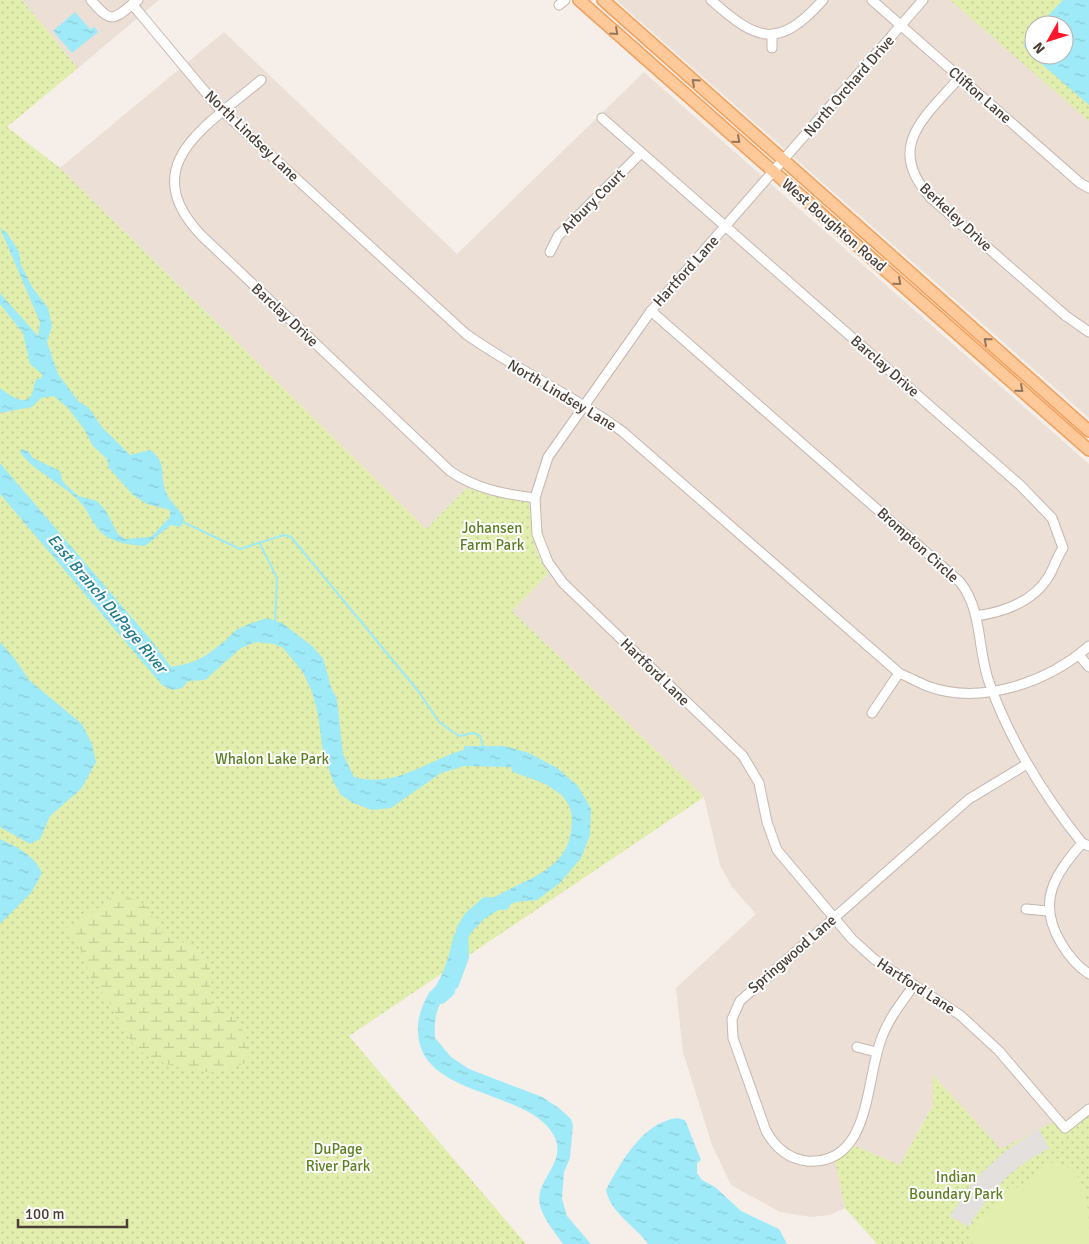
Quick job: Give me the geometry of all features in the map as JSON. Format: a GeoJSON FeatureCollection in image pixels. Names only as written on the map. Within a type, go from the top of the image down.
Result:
{"type":"FeatureCollection","features":[{"type":"Feature","properties":{"kind":"main road","name":"West Boughton Road"},"geometry":{"type":"LineString","coordinates":[[579,0],[1089,450]]}},
{"type":"Feature","properties":{"kind":"main road","name":"West Boughton Road"},"geometry":{"type":"LineString","coordinates":[[603,0],[783,162],[1089,431]]}},
{"type":"Feature","properties":{"kind":"street"},"geometry":{"type":"LineString","coordinates":[[91,0],[102,14],[111,18],[118,16],[135,2]]}},
{"type":"Feature","properties":{"kind":"street"},"geometry":{"type":"LineString","coordinates":[[711,0],[735,21],[759,34],[772,36],[787,31],[812,12],[823,0]]}},
{"type":"Feature","properties":{"kind":"street","name":"Clifton Lane"},"geometry":{"type":"LineString","coordinates":[[872,0],[1080,183],[1089,188]]}},
{"type":"Feature","properties":{"kind":"street","name":"North Orchard Drive"},"geometry":{"type":"LineString","coordinates":[[774,172],[923,0]]}},
{"type":"Feature","properties":{"kind":"street","name":"North Lindsey Lane"},"geometry":{"type":"LineString","coordinates":[[135,2],[138,13],[223,112],[466,334],[491,352],[586,406],[635,442],[899,673],[928,687],[955,691],[993,691],[1040,679],[1079,655],[1089,646]]}},
{"type":"Feature","properties":{"kind":"street"},"geometry":{"type":"LineString","coordinates":[[772,36],[772,48]]}},
{"type":"Feature","properties":{"kind":"street","name":"Berkeley Drive"},"geometry":{"type":"LineString","coordinates":[[960,77],[918,126],[911,140],[908,157],[918,182],[931,198],[1066,316],[1089,332]]}},
{"type":"Feature","properties":{"kind":"street","name":"Barclay Drive"},"geometry":{"type":"LineString","coordinates":[[261,80],[186,146],[175,168],[173,181],[176,199],[189,223],[450,471],[473,485],[490,491],[535,498]]}},
{"type":"Feature","properties":{"kind":"street","name":"Barclay Drive"},"geometry":{"type":"LineString","coordinates":[[602,118],[1020,485],[1052,518],[1064,548],[1044,583],[1026,598],[1008,609],[976,616]]}},
{"type":"Feature","properties":{"kind":"street","name":"Arbury Court"},"geometry":{"type":"LineString","coordinates":[[550,252],[558,236],[641,153]]}},
{"type":"Feature","properties":{"kind":"street","name":"Hartford Lane"},"geometry":{"type":"LineString","coordinates":[[774,172],[651,311],[586,406],[548,457],[535,498],[537,534],[541,549],[555,574],[743,756],[759,783],[766,822],[777,850],[862,950],[960,1015],[999,1051],[1065,1128],[1089,1109]]}},
{"type":"Feature","properties":{"kind":"street","name":"Brompton Circle"},"geometry":{"type":"LineString","coordinates":[[651,311],[949,572],[968,593],[976,616],[983,660],[993,691],[1027,764],[1052,806],[1086,844]]}},
{"type":"Feature","properties":{"kind":"street"},"geometry":{"type":"LineString","coordinates":[[1079,655],[1089,667]]}},
{"type":"Feature","properties":{"kind":"street"},"geometry":{"type":"LineString","coordinates":[[872,713],[899,673]]}},
{"type":"Feature","properties":{"kind":"street","name":"Springwood Lane"},"geometry":{"type":"LineString","coordinates":[[914,985],[889,1021],[876,1052],[860,1125],[847,1147],[832,1158],[814,1161],[795,1159],[778,1148],[766,1131],[733,1038],[732,1019],[740,1001],[968,799],[1027,764]]}},
{"type":"Feature","properties":{"kind":"street"},"geometry":{"type":"LineString","coordinates":[[1086,844],[1057,874],[1048,911],[1053,928],[1064,948],[1078,967],[1089,974]]}},
{"type":"Feature","properties":{"kind":"street"},"geometry":{"type":"LineString","coordinates":[[1026,909],[1048,911]]}},
{"type":"Feature","properties":{"kind":"street"},"geometry":{"type":"LineString","coordinates":[[857,1046],[876,1052]]}},
{"type":"Feature","properties":{"kind":"shaded area"},"geometry":{"type":"Polygon","coordinates":[[[22,0],[159,0],[78,68],[22,0]]]}},
{"type":"Feature","properties":{"kind":"shaded area"},"geometry":{"type":"Polygon","coordinates":[[[616,0],[1089,0],[1089,418],[616,0]]]}},
{"type":"Feature","properties":{"kind":"shaded area"},"geometry":{"type":"Polygon","coordinates":[[[224,32],[457,254],[644,72],[1089,464],[1089,1105],[1062,1127],[1002,1152],[933,1075],[933,1105],[900,1165],[855,1146],[836,1161],[845,1208],[830,1215],[811,1217],[780,1212],[731,1185],[712,1145],[683,1052],[676,988],[756,914],[732,887],[720,865],[704,797],[512,611],[549,573],[535,546],[530,522],[530,507],[523,501],[492,496],[467,488],[426,529],[60,168],[224,32]]]}},
{"type":"Feature","properties":{"kind":"shaded area"},"geometry":{"type":"Polygon","coordinates":[[[1039,1129],[1049,1148],[1021,1165],[1006,1178],[992,1192],[968,1227],[950,1216],[974,1180],[1004,1152],[1039,1129]]]}},
{"type":"Feature","properties":{"kind":"green space","name":"Whalon Lake Park"},"geometry":{"type":"Polygon","coordinates":[[[0,0],[22,0],[78,68],[7,127],[60,168],[426,529],[467,488],[492,496],[527,502],[535,545],[549,573],[512,611],[704,797],[349,1036],[526,1244],[0,1244],[0,0]]]}},
{"type":"Feature","properties":{"kind":"green space"},"geometry":{"type":"Polygon","coordinates":[[[950,0],[1089,0],[1089,121],[1025,65],[1074,65],[1074,15],[1024,15],[1024,64],[950,0]]]}},
{"type":"Feature","properties":{"kind":"green space"},"geometry":{"type":"Polygon","coordinates":[[[117,893],[142,903],[150,912],[160,931],[198,950],[208,961],[211,973],[209,998],[215,1006],[239,1022],[244,1034],[249,1061],[220,1071],[197,1071],[163,1063],[137,1048],[116,1016],[115,1011],[88,973],[87,964],[80,949],[69,940],[67,927],[73,927],[117,893]]]}},
{"type":"Feature","properties":{"kind":"green space","name":"Indian Boundary Park"},"geometry":{"type":"Polygon","coordinates":[[[933,1075],[1001,1149],[1052,1123],[1065,1128],[1089,1109],[1089,1244],[877,1244],[845,1208],[835,1161],[855,1146],[900,1165],[933,1105],[933,1075]]]}},
{"type":"Feature","properties":{"kind":"green space"},"geometry":{"type":"Polygon","coordinates":[[[1053,1162],[1065,1165],[1074,1172],[1080,1182],[1087,1205],[1089,1244],[973,1244],[969,1233],[1005,1196],[1053,1162]]]}},
{"type":"Feature","properties":{"kind":"water"},"geometry":{"type":"Polygon","coordinates":[[[1063,0],[1089,0],[1089,105],[1043,65],[1074,65],[1074,15],[1049,15],[1063,0]]]}},
{"type":"Feature","properties":{"kind":"water"},"geometry":{"type":"Polygon","coordinates":[[[75,12],[90,29],[95,27],[98,32],[72,53],[53,31],[75,12]]]}},
{"type":"Feature","properties":{"kind":"water"},"geometry":{"type":"Polygon","coordinates":[[[0,228],[7,233],[19,252],[21,265],[32,287],[48,308],[52,326],[47,342],[58,374],[79,402],[88,407],[102,427],[130,455],[150,450],[156,455],[161,464],[166,492],[184,518],[181,527],[171,525],[145,546],[124,543],[109,538],[100,532],[86,509],[72,494],[33,466],[20,452],[21,449],[28,451],[33,458],[60,471],[63,482],[78,496],[97,501],[106,511],[118,534],[125,539],[151,537],[170,517],[170,510],[147,504],[133,495],[109,468],[107,459],[93,446],[84,429],[68,408],[54,396],[41,398],[32,407],[0,413],[0,388],[13,397],[22,400],[27,399],[33,391],[37,379],[42,378],[42,374],[30,364],[23,333],[0,304],[0,293],[38,336],[40,322],[0,228]]]}},
{"type":"Feature","properties":{"kind":"water"},"geometry":{"type":"Polygon","coordinates":[[[0,463],[151,640],[171,667],[190,663],[205,656],[236,630],[267,618],[282,623],[311,645],[323,658],[331,687],[337,699],[343,754],[354,777],[383,779],[397,776],[463,750],[465,746],[504,746],[529,753],[557,768],[577,785],[591,809],[590,835],[581,858],[560,883],[537,900],[516,902],[500,909],[483,920],[471,933],[466,941],[463,957],[453,984],[449,984],[449,991],[439,1007],[436,1018],[435,1038],[451,1057],[469,1069],[542,1097],[559,1108],[571,1119],[573,1125],[570,1158],[564,1172],[562,1199],[567,1216],[591,1244],[563,1244],[548,1223],[541,1209],[539,1199],[541,1190],[556,1157],[555,1138],[542,1122],[524,1109],[454,1081],[435,1068],[422,1051],[418,1028],[423,1005],[443,973],[454,934],[462,929],[483,905],[543,872],[562,855],[569,840],[572,819],[569,805],[559,789],[559,785],[516,767],[464,766],[441,773],[391,808],[372,810],[353,803],[341,795],[333,781],[323,752],[318,714],[312,692],[303,672],[283,648],[274,644],[256,642],[241,648],[205,680],[188,681],[182,688],[172,690],[162,685],[0,494],[0,463]]]}},
{"type":"Feature","properties":{"kind":"water"},"geometry":{"type":"Polygon","coordinates":[[[0,642],[15,659],[29,680],[82,724],[92,744],[96,762],[81,789],[50,816],[40,839],[30,844],[0,827],[0,642]]]}},
{"type":"Feature","properties":{"kind":"water"},"geometry":{"type":"Polygon","coordinates":[[[0,839],[30,856],[42,873],[31,893],[0,924],[0,839]]]}},
{"type":"Feature","properties":{"kind":"water"},"geometry":{"type":"Polygon","coordinates":[[[677,1118],[685,1120],[701,1160],[697,1163],[697,1173],[702,1180],[715,1187],[741,1211],[779,1229],[787,1244],[648,1244],[618,1213],[606,1190],[618,1168],[643,1135],[665,1121],[677,1118]]]}},
{"type":"Feature","properties":{"kind":"waterway"},"geometry":{"type":"LineString","coordinates":[[181,521],[240,549],[284,535],[291,537],[419,692],[439,722],[459,736],[474,733],[480,736],[483,747]]}},
{"type":"Feature","properties":{"kind":"waterway"},"geometry":{"type":"LineString","coordinates":[[259,542],[277,578],[275,623]]}},
{"type":"Feature","properties":{"kind":"waterway","name":"East Branch DuPage River"},"geometry":{"type":"LineString","coordinates":[[517,767],[547,778],[568,792]]}},
{"type":"Feature","properties":{"kind":"waterway","name":"East Branch DuPage River"},"geometry":{"type":"LineString","coordinates":[[441,998],[449,991],[449,983],[453,984],[463,957],[462,930],[470,917],[486,903],[504,904]]}},
{"type":"Feature","properties":{"kind":"park label","name":"Johansen Farm Park"},"geometry":{"type":"Point","coordinates":[492,536]}},
{"type":"Feature","properties":{"kind":"park label","name":"DuPage River Park"},"geometry":{"type":"Point","coordinates":[338,1158]}}]}
